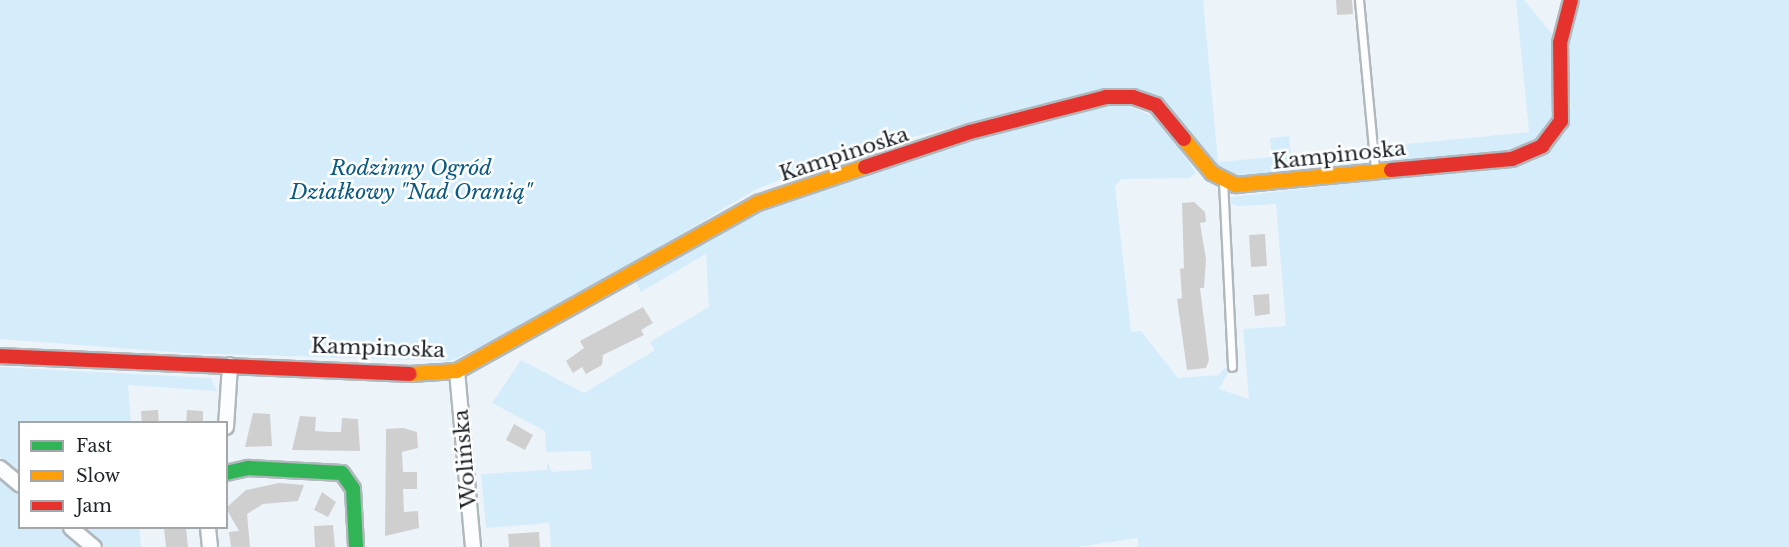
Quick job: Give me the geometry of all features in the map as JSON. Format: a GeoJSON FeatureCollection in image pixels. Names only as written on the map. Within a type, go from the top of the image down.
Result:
{"type":"FeatureCollection","features":[{"type":"Feature","properties":{"kind":"street","name":"Kampinoska"},"geometry":{"type":"LineString","coordinates":[[0,356],[433,375],[457,371],[758,204],[970,132],[1095,99],[1133,97],[1156,105],[1223,181],[1251,186],[1512,159],[1550,139],[1564,108],[1560,43],[1571,0]]}},
{"type":"Feature","properties":{"kind":"street"},"geometry":{"type":"LineString","coordinates":[[226,421],[230,365]]}},
{"type":"Feature","properties":{"kind":"street","name":"Wolińska"},"geometry":{"type":"LineString","coordinates":[[457,371],[473,547]]}},
{"type":"Feature","properties":{"kind":"street"},"geometry":{"type":"LineString","coordinates":[[0,468],[18,483]]}},
{"type":"Feature","properties":{"kind":"street"},"geometry":{"type":"LineString","coordinates":[[228,470],[330,468],[342,473],[353,489],[356,547]]}},
{"type":"Feature","properties":{"kind":"street"},"geometry":{"type":"LineString","coordinates":[[72,529],[94,547]]}},
{"type":"Feature","properties":{"kind":"street"},"geometry":{"type":"LineString","coordinates":[[208,529],[210,547]]}},
{"type":"Feature","properties":{"kind":"lane"},"geometry":{"type":"LineString","coordinates":[[1359,0],[1376,172]]}},
{"type":"Feature","properties":{"kind":"lane"},"geometry":{"type":"LineString","coordinates":[[1223,181],[1232,367]]}},
{"type":"Feature","properties":{"kind":"green space","name":"Rodzinny Ogród Działkowy \"Nad Oranią\""},"geometry":{"type":"Polygon","coordinates":[[[0,0],[1203,0],[1218,162],[1272,157],[1270,138],[1289,136],[1291,155],[1369,148],[1357,167],[1257,180],[1224,175],[1152,95],[993,117],[841,155],[755,190],[552,311],[451,361],[185,353],[0,339],[0,0]]]}},
{"type":"Feature","properties":{"kind":"green space"},"geometry":{"type":"Polygon","coordinates":[[[1516,0],[1524,0],[1552,34],[1554,117],[1542,137],[1522,149],[1393,163],[1381,156],[1377,147],[1529,132],[1516,0]]]}},
{"type":"Feature","properties":{"kind":"green space"},"geometry":{"type":"Polygon","coordinates":[[[1579,0],[1789,0],[1789,547],[1138,547],[1138,538],[1077,547],[551,547],[549,523],[486,528],[481,474],[547,470],[547,462],[552,472],[592,469],[590,451],[546,452],[545,431],[492,403],[521,360],[584,393],[655,350],[650,342],[709,307],[706,254],[641,292],[635,280],[759,213],[980,138],[1100,105],[1123,104],[1160,119],[1196,173],[1189,178],[1122,179],[1115,186],[1131,332],[1141,331],[1178,378],[1218,375],[1226,367],[1229,371],[1219,389],[1249,399],[1243,329],[1286,326],[1276,204],[1239,206],[1231,204],[1230,197],[1533,162],[1566,132],[1571,106],[1565,46],[1579,0]]]}},
{"type":"Feature","properties":{"kind":"green space"},"geometry":{"type":"Polygon","coordinates":[[[0,367],[211,378],[217,391],[128,385],[131,421],[18,421],[18,474],[0,457],[0,367]]]}},
{"type":"Feature","properties":{"kind":"green space"},"geometry":{"type":"Polygon","coordinates":[[[0,475],[18,490],[18,529],[65,529],[87,547],[0,547],[0,475]]]}},
{"type":"Feature","properties":{"kind":"green space"},"geometry":{"type":"Polygon","coordinates":[[[84,529],[139,529],[141,547],[106,547],[84,529]]]}},
{"type":"Feature","properties":{"kind":"building"},"geometry":{"type":"Polygon","coordinates":[[[1336,0],[1352,0],[1353,14],[1337,15],[1336,0]]]}},
{"type":"Feature","properties":{"kind":"building"},"geometry":{"type":"Polygon","coordinates":[[[1194,202],[1205,212],[1206,222],[1200,223],[1206,259],[1204,288],[1200,288],[1209,360],[1206,368],[1187,370],[1177,299],[1182,298],[1180,269],[1184,268],[1182,203],[1194,202]]]}},
{"type":"Feature","properties":{"kind":"building"},"geometry":{"type":"Polygon","coordinates":[[[1265,234],[1267,266],[1251,267],[1249,235],[1265,234]]]}},
{"type":"Feature","properties":{"kind":"building"},"geometry":{"type":"Polygon","coordinates":[[[1269,294],[1270,314],[1255,316],[1253,295],[1269,294]]]}},
{"type":"Feature","properties":{"kind":"building"},"geometry":{"type":"Polygon","coordinates":[[[643,307],[653,323],[641,330],[644,335],[603,355],[602,365],[586,374],[582,367],[573,373],[566,361],[584,348],[580,341],[643,307]]]}},
{"type":"Feature","properties":{"kind":"building"},"geometry":{"type":"Polygon","coordinates":[[[158,410],[159,421],[142,421],[141,411],[158,410]]]}},
{"type":"Feature","properties":{"kind":"building"},"geometry":{"type":"Polygon","coordinates":[[[187,410],[203,411],[203,421],[186,421],[187,410]]]}},
{"type":"Feature","properties":{"kind":"building"},"geometry":{"type":"Polygon","coordinates":[[[253,413],[270,414],[272,446],[245,447],[253,413]]]}},
{"type":"Feature","properties":{"kind":"building"},"geometry":{"type":"Polygon","coordinates":[[[300,416],[316,417],[315,431],[329,432],[341,432],[342,418],[358,419],[360,451],[292,450],[300,416]]]}},
{"type":"Feature","properties":{"kind":"building"},"geometry":{"type":"Polygon","coordinates":[[[514,424],[533,435],[525,450],[506,440],[514,424]]]}},
{"type":"Feature","properties":{"kind":"building"},"geometry":{"type":"Polygon","coordinates":[[[403,428],[417,432],[418,448],[402,452],[403,472],[417,472],[417,489],[403,489],[404,512],[418,511],[419,528],[385,536],[386,429],[403,428]]]}},
{"type":"Feature","properties":{"kind":"building"},"geometry":{"type":"Polygon","coordinates":[[[279,483],[304,485],[298,501],[263,504],[247,514],[250,547],[231,547],[229,532],[239,531],[228,512],[228,506],[246,490],[279,483]]]}},
{"type":"Feature","properties":{"kind":"building"},"geometry":{"type":"Polygon","coordinates":[[[322,492],[336,502],[328,517],[314,510],[322,492]]]}},
{"type":"Feature","properties":{"kind":"building"},"geometry":{"type":"Polygon","coordinates":[[[333,525],[335,547],[315,547],[314,526],[333,525]]]}},
{"type":"Feature","properties":{"kind":"building"},"geometry":{"type":"Polygon","coordinates":[[[164,529],[186,529],[188,547],[166,547],[164,529]]]}},
{"type":"Feature","properties":{"kind":"building"},"geometry":{"type":"Polygon","coordinates":[[[539,532],[540,547],[509,547],[508,534],[539,532]]]}},
{"type":"Feature","properties":{"kind":"traffic: fast"},"geometry":{"type":"LineString","coordinates":[[228,473],[248,468],[342,473],[353,489],[356,547]]}},
{"type":"Feature","properties":{"kind":"traffic: slow"},"geometry":{"type":"LineString","coordinates":[[1184,139],[1212,173],[1236,185],[1391,170]]}},
{"type":"Feature","properties":{"kind":"traffic: slow"},"geometry":{"type":"LineString","coordinates":[[410,374],[457,371],[758,203],[865,167]]}},
{"type":"Feature","properties":{"kind":"traffic: jam"},"geometry":{"type":"LineString","coordinates":[[1391,170],[1512,159],[1542,146],[1561,121],[1560,43],[1571,0]]}},
{"type":"Feature","properties":{"kind":"traffic: jam"},"geometry":{"type":"LineString","coordinates":[[865,167],[970,132],[1106,97],[1133,97],[1156,105],[1184,139]]}},
{"type":"Feature","properties":{"kind":"traffic: jam"},"geometry":{"type":"LineString","coordinates":[[0,356],[410,374]]}}]}
